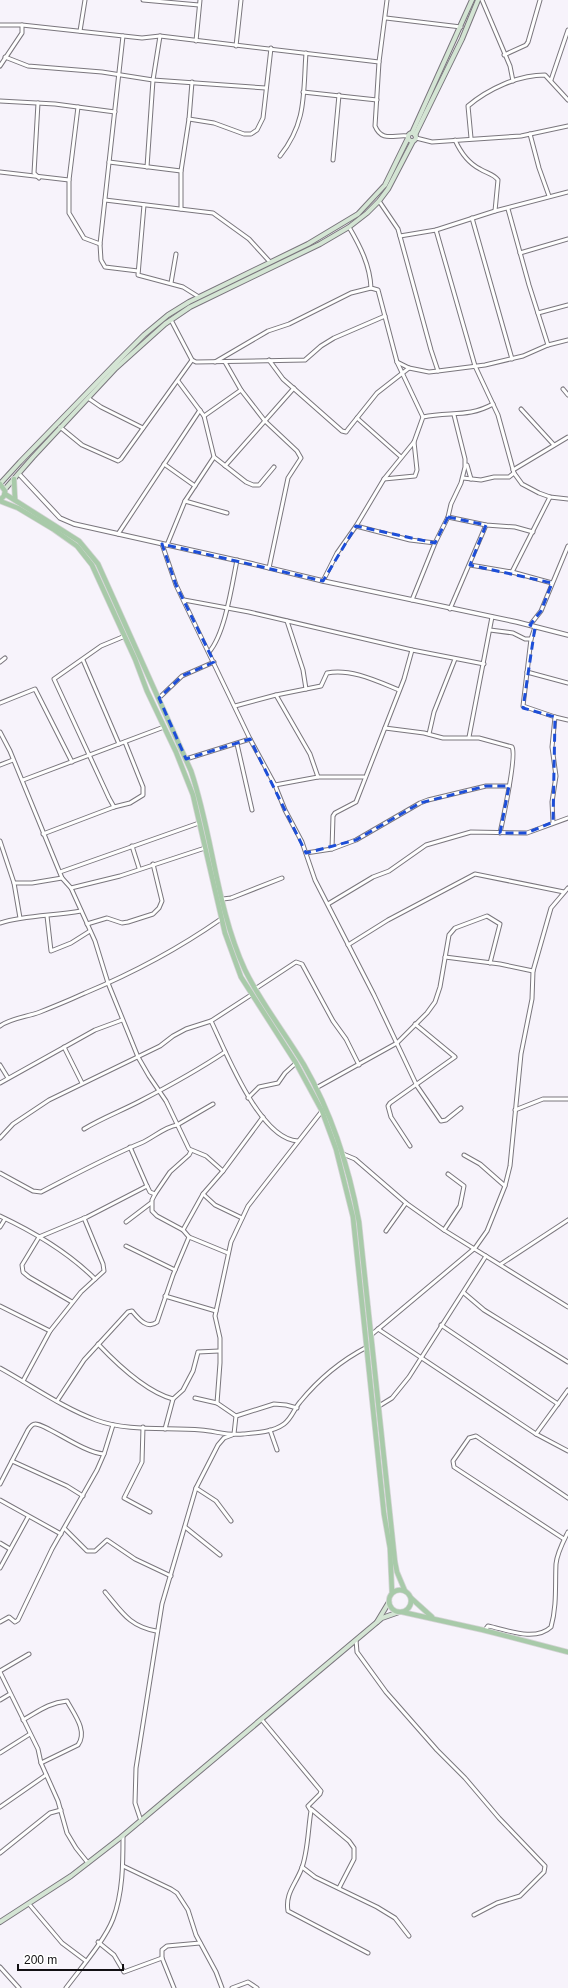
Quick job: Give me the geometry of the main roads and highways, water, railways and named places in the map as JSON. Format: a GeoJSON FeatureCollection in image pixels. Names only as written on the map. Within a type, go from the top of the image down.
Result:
{"type":"FeatureCollection","features":[{"type":"Feature","properties":{"kind":"main road"},"geometry":{"type":"LineString","coordinates":[[376,1624],[381,1612],[389,1602],[392,1593],[390,1548],[384,1514],[353,1217],[338,1156],[322,1110],[296,1063],[251,995],[230,951],[221,919],[193,795],[96,572],[85,555],[53,529],[18,508],[0,500],[14,479],[60,427],[144,341],[171,320],[196,304],[305,251],[349,227],[379,200],[396,175],[462,27],[472,0]]}},
{"type":"Feature","properties":{"kind":"main road"},"geometry":{"type":"LineString","coordinates":[[434,1618],[410,1598],[405,1591],[397,1572],[359,1222],[351,1182],[343,1154],[327,1111],[316,1088],[294,1050],[255,989],[245,970],[230,932],[200,800],[186,759],[93,557],[75,537],[15,499],[5,491],[0,484],[144,335],[168,316],[199,297],[320,238],[364,208],[385,185],[412,137],[464,34],[478,0]]}},
{"type":"Feature","properties":{"kind":"main road"},"geometry":{"type":"LineString","coordinates":[[14,479],[15,499]]}},
{"type":"Feature","properties":{"kind":"main road"},"geometry":{"type":"LineString","coordinates":[[392,1593],[400,1590],[405,1591]]}},
{"type":"Feature","properties":{"kind":"main road"},"geometry":{"type":"LineString","coordinates":[[0,1922],[88,1864],[262,1720],[382,1618],[401,1612],[408,1608],[410,1598]]}},
{"type":"Feature","properties":{"kind":"main road"},"geometry":{"type":"LineString","coordinates":[[389,1602],[392,1609],[401,1612],[485,1630],[568,1652]]}}]}
